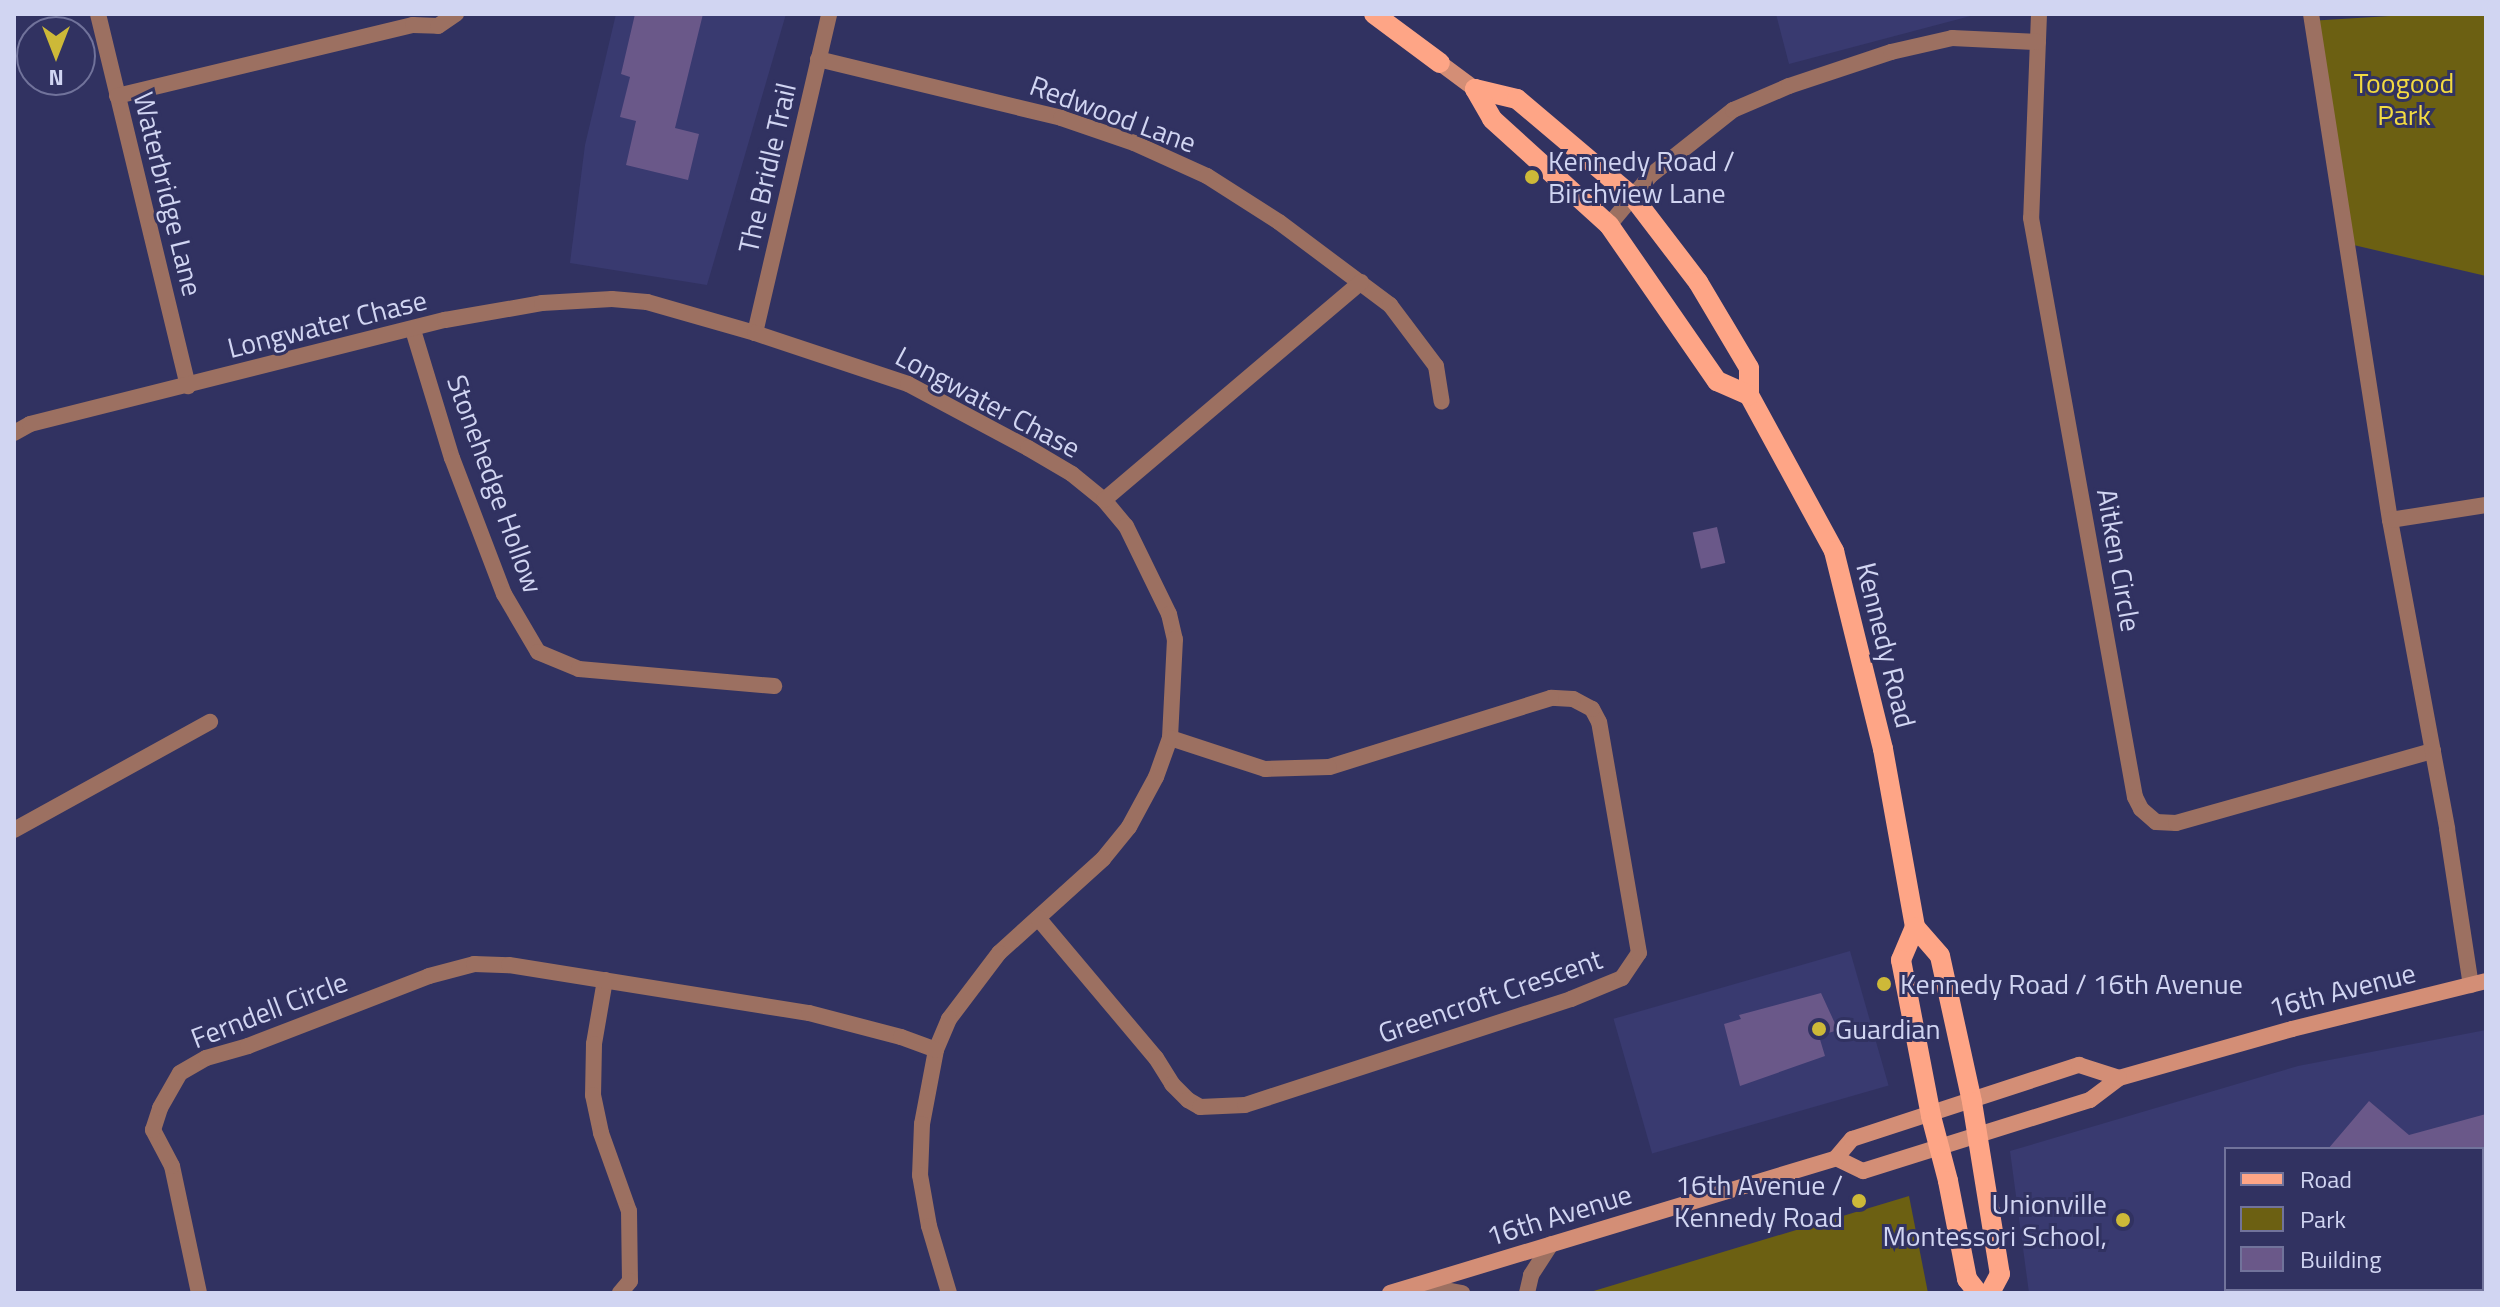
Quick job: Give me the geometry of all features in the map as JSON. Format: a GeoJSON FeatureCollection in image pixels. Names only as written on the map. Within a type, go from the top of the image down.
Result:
{"type":"FeatureCollection","features":[{"type":"Feature","properties":{"kind":"main road","name":"Kennedy Road"},"geometry":{"type":"LineString","coordinates":[[1374,14],[1475,89],[1517,99],[1633,197],[1698,282],[1749,368],[1749,395],[1834,551],[1883,749],[1915,927],[1940,956],[1972,1102],[2000,1274],[1990,1293]]}},
{"type":"Feature","properties":{"kind":"main road","name":"Kennedy Road"},"geometry":{"type":"LineString","coordinates":[[1475,89],[1492,119],[1609,225],[1717,381],[1749,395]]}},
{"type":"Feature","properties":{"kind":"main road","name":"Kennedy Road"},"geometry":{"type":"LineString","coordinates":[[1915,927],[1901,960],[1967,1279],[1978,1293]]}},
{"type":"Feature","properties":{"kind":"main road","name":"16th Avenue"},"geometry":{"type":"LineString","coordinates":[[1836,1158],[1861,1172],[2090,1100],[2119,1078],[2292,1029],[2478,983]]}},
{"type":"Feature","properties":{"kind":"main road","name":"16th Avenue"},"geometry":{"type":"LineString","coordinates":[[1390,1293],[1836,1158],[1852,1139],[1931,1116],[2079,1065],[2119,1078]]}},
{"type":"Feature","properties":{"kind":"street","name":"Waterbridge Lane"},"geometry":{"type":"LineString","coordinates":[[98,14],[188,386]]}},
{"type":"Feature","properties":{"kind":"street"},"geometry":{"type":"LineString","coordinates":[[117,96],[413,25],[438,26],[456,14]]}},
{"type":"Feature","properties":{"kind":"street","name":"The Bridle Trail"},"geometry":{"type":"LineString","coordinates":[[755,333],[829,14]]}},
{"type":"Feature","properties":{"kind":"street","name":"Aitken Circle"},"geometry":{"type":"LineString","coordinates":[[2039,14],[2031,218],[2135,797],[2141,809],[2156,822],[2176,823],[2433,751]]}},
{"type":"Feature","properties":{"kind":"street"},"geometry":{"type":"LineString","coordinates":[[2311,14],[2390,520],[2478,983]]}},
{"type":"Feature","properties":{"kind":"street"},"geometry":{"type":"LineString","coordinates":[[1609,225],[1651,175],[1733,110],[1789,86],[1891,52],[1952,38],[2038,42]]}},
{"type":"Feature","properties":{"kind":"street","name":"Redwood Lane"},"geometry":{"type":"LineString","coordinates":[[818,59],[971,94],[1134,143],[1207,176],[1390,305],[1415,334],[1436,366],[1442,402]]}},
{"type":"Feature","properties":{"kind":"street"},"geometry":{"type":"LineString","coordinates":[[1104,500],[1361,282]]}},
{"type":"Feature","properties":{"kind":"street","name":"Longwater Chase"},"geometry":{"type":"LineString","coordinates":[[14,433],[30,424],[413,330],[542,303],[606,298],[647,302],[755,333],[908,384],[1072,474],[1104,500],[1126,526],[1169,614],[1175,639],[1170,738],[1156,777],[1129,827],[1103,859],[999,953],[949,1019],[936,1050],[922,1124],[920,1175],[929,1226],[949,1293]]}},
{"type":"Feature","properties":{"kind":"street","name":"Stonehedge Hollow"},"geometry":{"type":"LineString","coordinates":[[413,330],[452,458],[504,594],[538,652],[579,669],[774,686]]}},
{"type":"Feature","properties":{"kind":"street"},"geometry":{"type":"LineString","coordinates":[[2390,520],[2486,505]]}},
{"type":"Feature","properties":{"kind":"street","name":"Greencroft Crescent"},"geometry":{"type":"LineString","coordinates":[[1038,918],[1156,1058],[1172,1084],[1200,1107],[1245,1105],[1571,999],[1622,978],[1639,953],[1599,722],[1592,709],[1573,699],[1551,698],[1329,767],[1265,769],[1170,738]]}},
{"type":"Feature","properties":{"kind":"street"},"geometry":{"type":"LineString","coordinates":[[14,830],[210,722]]}},
{"type":"Feature","properties":{"kind":"street","name":"Ferndell Circle"},"geometry":{"type":"LineString","coordinates":[[199,1293],[172,1166],[153,1130],[160,1108],[180,1073],[206,1058],[248,1046],[429,976],[474,964],[509,965],[809,1013],[901,1037],[936,1050]]}},
{"type":"Feature","properties":{"kind":"street"},"geometry":{"type":"LineString","coordinates":[[605,980],[594,1044],[593,1095],[601,1133],[629,1211],[630,1281],[620,1293]]}},
{"type":"Feature","properties":{"kind":"street"},"geometry":{"type":"LineString","coordinates":[[1527,1293],[1531,1275],[1551,1244]]}},
{"type":"Feature","properties":{"kind":"street"},"geometry":{"type":"LineString","coordinates":[[1417,1285],[1442,1287],[1462,1293]]}},
{"type":"Feature","properties":{"kind":"shaded area"},"geometry":{"type":"Polygon","coordinates":[[[616,14],[786,14],[707,285],[570,263],[585,145],[616,14]]]}},
{"type":"Feature","properties":{"kind":"shaded area"},"geometry":{"type":"Polygon","coordinates":[[[1776,14],[1978,14],[1789,64],[1776,14]]]}},
{"type":"Feature","properties":{"kind":"shaded area"},"geometry":{"type":"Polygon","coordinates":[[[1850,951],[1889,1086],[1652,1153],[1614,1019],[1850,951]]]}},
{"type":"Feature","properties":{"kind":"shaded area","name":"Unionville Montessori School,"},"geometry":{"type":"Polygon","coordinates":[[[2486,1030],[2486,1217],[2484,1147],[2224,1147],[2224,1291],[2351,1293],[2029,1293],[2010,1151],[2298,1066],[2486,1030]]]}},
{"type":"Feature","properties":{"kind":"green space","name":"Toogood Park"},"geometry":{"type":"Polygon","coordinates":[[[2423,14],[2486,14],[2486,276],[2345,243],[2308,21],[2423,14]]]}},
{"type":"Feature","properties":{"kind":"green space"},"geometry":{"type":"Polygon","coordinates":[[[1909,1196],[1928,1293],[1587,1293],[1909,1196]]]}},
{"type":"Feature","properties":{"kind":"building"},"geometry":{"type":"Polygon","coordinates":[[[635,14],[703,14],[675,128],[699,134],[688,180],[626,165],[636,121],[620,117],[630,77],[621,74],[635,14]]]}},
{"type":"Feature","properties":{"kind":"building"},"geometry":{"type":"Polygon","coordinates":[[[1717,527],[1725,563],[1701,569],[1693,533],[1717,527]]]}},
{"type":"Feature","properties":{"kind":"building"},"geometry":{"type":"Polygon","coordinates":[[[1821,993],[1838,1030],[1819,1036],[1825,1056],[1740,1086],[1724,1024],[1741,1019],[1739,1015],[1821,993]]]}},
{"type":"Feature","properties":{"kind":"building"},"geometry":{"type":"Polygon","coordinates":[[[2369,1101],[2409,1135],[2486,1114],[2486,1149],[2330,1147],[2369,1101]]]}},
{"type":"Feature","properties":{"kind":"place","name":"Kennedy Road / Birchview Lane"},"geometry":{"type":"Point","coordinates":[1532,177]}},
{"type":"Feature","properties":{"kind":"place","name":"Kennedy Road / 16th Avenue"},"geometry":{"type":"Point","coordinates":[1884,984]}},
{"type":"Feature","properties":{"kind":"place","name":"Guardian"},"geometry":{"type":"Point","coordinates":[1819,1029]}},
{"type":"Feature","properties":{"kind":"place","name":"16th Avenue / Kennedy Road"},"geometry":{"type":"Point","coordinates":[1859,1201]}},
{"type":"Feature","properties":{"kind":"place","name":"Unionville Montessori School,"},"geometry":{"type":"Point","coordinates":[2123,1220]}}]}
